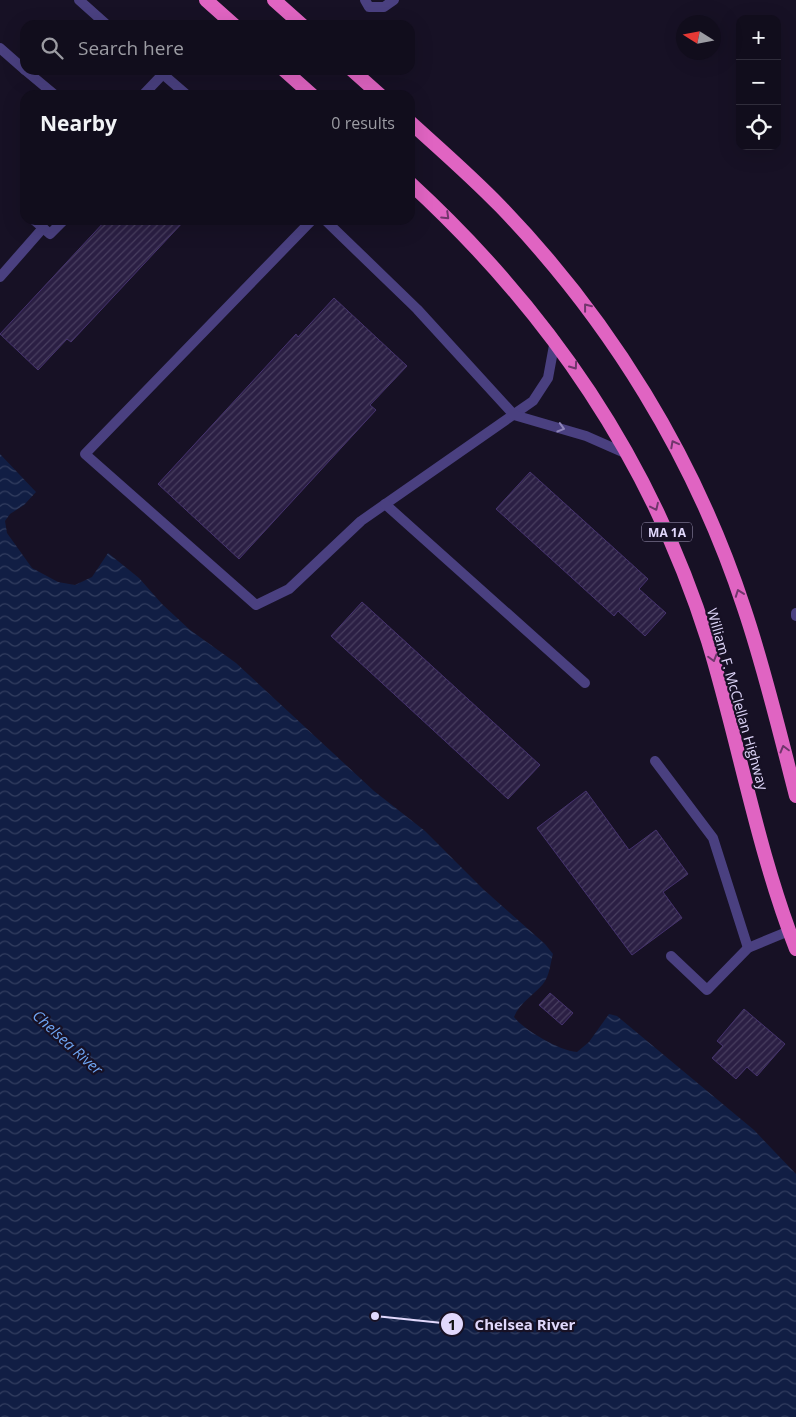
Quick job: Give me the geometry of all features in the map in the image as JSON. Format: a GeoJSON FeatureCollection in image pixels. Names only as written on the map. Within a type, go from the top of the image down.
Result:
{"type":"FeatureCollection","features":[{"type":"Feature","properties":{"kind":"highway"},"geometry":{"type":"LineString","coordinates":[[206,0],[228,20]]}},
{"type":"Feature","properties":{"kind":"highway"},"geometry":{"type":"LineString","coordinates":[[274,0],[296,20]]}},
{"type":"Feature","properties":{"kind":"highway"},"geometry":{"type":"LineString","coordinates":[[290,75],[306,90]]}},
{"type":"Feature","properties":{"kind":"highway"},"geometry":{"type":"LineString","coordinates":[[358,75],[374,90]]}},
{"type":"Feature","properties":{"kind":"highway","name":"MA 1A"},"geometry":{"type":"LineString","coordinates":[[415,127],[493,199],[552,264],[610,339],[663,424],[705,508],[744,608],[796,796]]}},
{"type":"Feature","properties":{"kind":"highway","name":"William F. McClellan Highway"},"geometry":{"type":"LineString","coordinates":[[415,188],[490,262],[555,340],[589,389],[629,456],[673,546],[701,621],[719,680],[758,834],[796,949]]}},
{"type":"Feature","properties":{"kind":"lane"},"geometry":{"type":"LineString","coordinates":[[79,0],[101,20]]}},
{"type":"Feature","properties":{"kind":"lane"},"geometry":{"type":"LineString","coordinates":[[365,0],[370,7],[384,7],[394,0]]}},
{"type":"Feature","properties":{"kind":"lane"},"geometry":{"type":"LineString","coordinates":[[0,48],[20,66]]}},
{"type":"Feature","properties":{"kind":"lane"},"geometry":{"type":"LineString","coordinates":[[31,75],[49,90]]}},
{"type":"Feature","properties":{"kind":"lane"},"geometry":{"type":"LineString","coordinates":[[147,90],[159,75]]}},
{"type":"Feature","properties":{"kind":"lane"},"geometry":{"type":"LineString","coordinates":[[164,75],[181,90]]}},
{"type":"Feature","properties":{"kind":"lane"},"geometry":{"type":"LineString","coordinates":[[39,225],[46,231]]}},
{"type":"Feature","properties":{"kind":"lane"},"geometry":{"type":"LineString","coordinates":[[0,277],[46,231],[56,225]]}},
{"type":"Feature","properties":{"kind":"lane"},"geometry":{"type":"LineString","coordinates":[[307,225],[85,454],[256,605],[289,589],[340,539],[385,504],[533,401],[542,389],[552,363],[555,340]]}},
{"type":"Feature","properties":{"kind":"lane"},"geometry":{"type":"LineString","coordinates":[[330,225],[417,309],[514,415],[586,436],[629,456]]}},
{"type":"Feature","properties":{"kind":"lane"},"geometry":{"type":"LineString","coordinates":[[385,504],[585,683]]}},
{"type":"Feature","properties":{"kind":"lane"},"geometry":{"type":"LineString","coordinates":[[654,761],[713,838],[748,948]]}},
{"type":"Feature","properties":{"kind":"lane"},"geometry":{"type":"LineString","coordinates":[[671,956],[707,990],[748,948],[789,931]]}},
{"type":"Feature","properties":{"kind":"water"},"geometry":{"type":"Polygon","coordinates":[[[0,454],[36,492],[24,505],[10,514],[5,521],[7,533],[32,568],[58,582],[75,585],[92,577],[108,553],[139,578],[162,604],[190,630],[236,663],[374,791],[425,831],[483,889],[545,944],[553,954],[548,973],[543,984],[523,1003],[514,1017],[519,1022],[534,1034],[552,1044],[577,1052],[589,1042],[609,1014],[617,1016],[754,1130],[796,1174],[796,1417],[0,1417],[0,454]]]}},
{"type":"Feature","properties":{"kind":"building"},"geometry":{"type":"Polygon","coordinates":[[[101,225],[180,225],[71,342],[67,339],[38,370],[0,334],[101,225]]]}},
{"type":"Feature","properties":{"kind":"building"},"geometry":{"type":"Polygon","coordinates":[[[334,298],[407,366],[370,405],[376,410],[239,559],[158,484],[296,334],[298,337],[334,298]]]}},
{"type":"Feature","properties":{"kind":"building"},"geometry":{"type":"Polygon","coordinates":[[[530,472],[648,579],[639,589],[666,613],[645,636],[618,611],[614,616],[496,509],[530,472]]]}},
{"type":"Feature","properties":{"kind":"building"},"geometry":{"type":"Polygon","coordinates":[[[362,602],[540,765],[508,799],[331,636],[362,602]]]}},
{"type":"Feature","properties":{"kind":"building"},"geometry":{"type":"Polygon","coordinates":[[[586,791],[629,850],[656,830],[688,874],[663,892],[682,918],[632,955],[537,828],[586,791]]]}},
{"type":"Feature","properties":{"kind":"building"},"geometry":{"type":"Polygon","coordinates":[[[550,993],[573,1013],[562,1025],[539,1005],[550,993]]]}},
{"type":"Feature","properties":{"kind":"building"},"geometry":{"type":"Polygon","coordinates":[[[744,1009],[785,1044],[757,1076],[747,1067],[736,1079],[712,1058],[723,1046],[717,1041],[744,1009]]]}},
{"type":"Feature","properties":{"kind":"place","name":"Chelsea River"},"geometry":{"type":"Point","coordinates":[375,1316]}}]}
